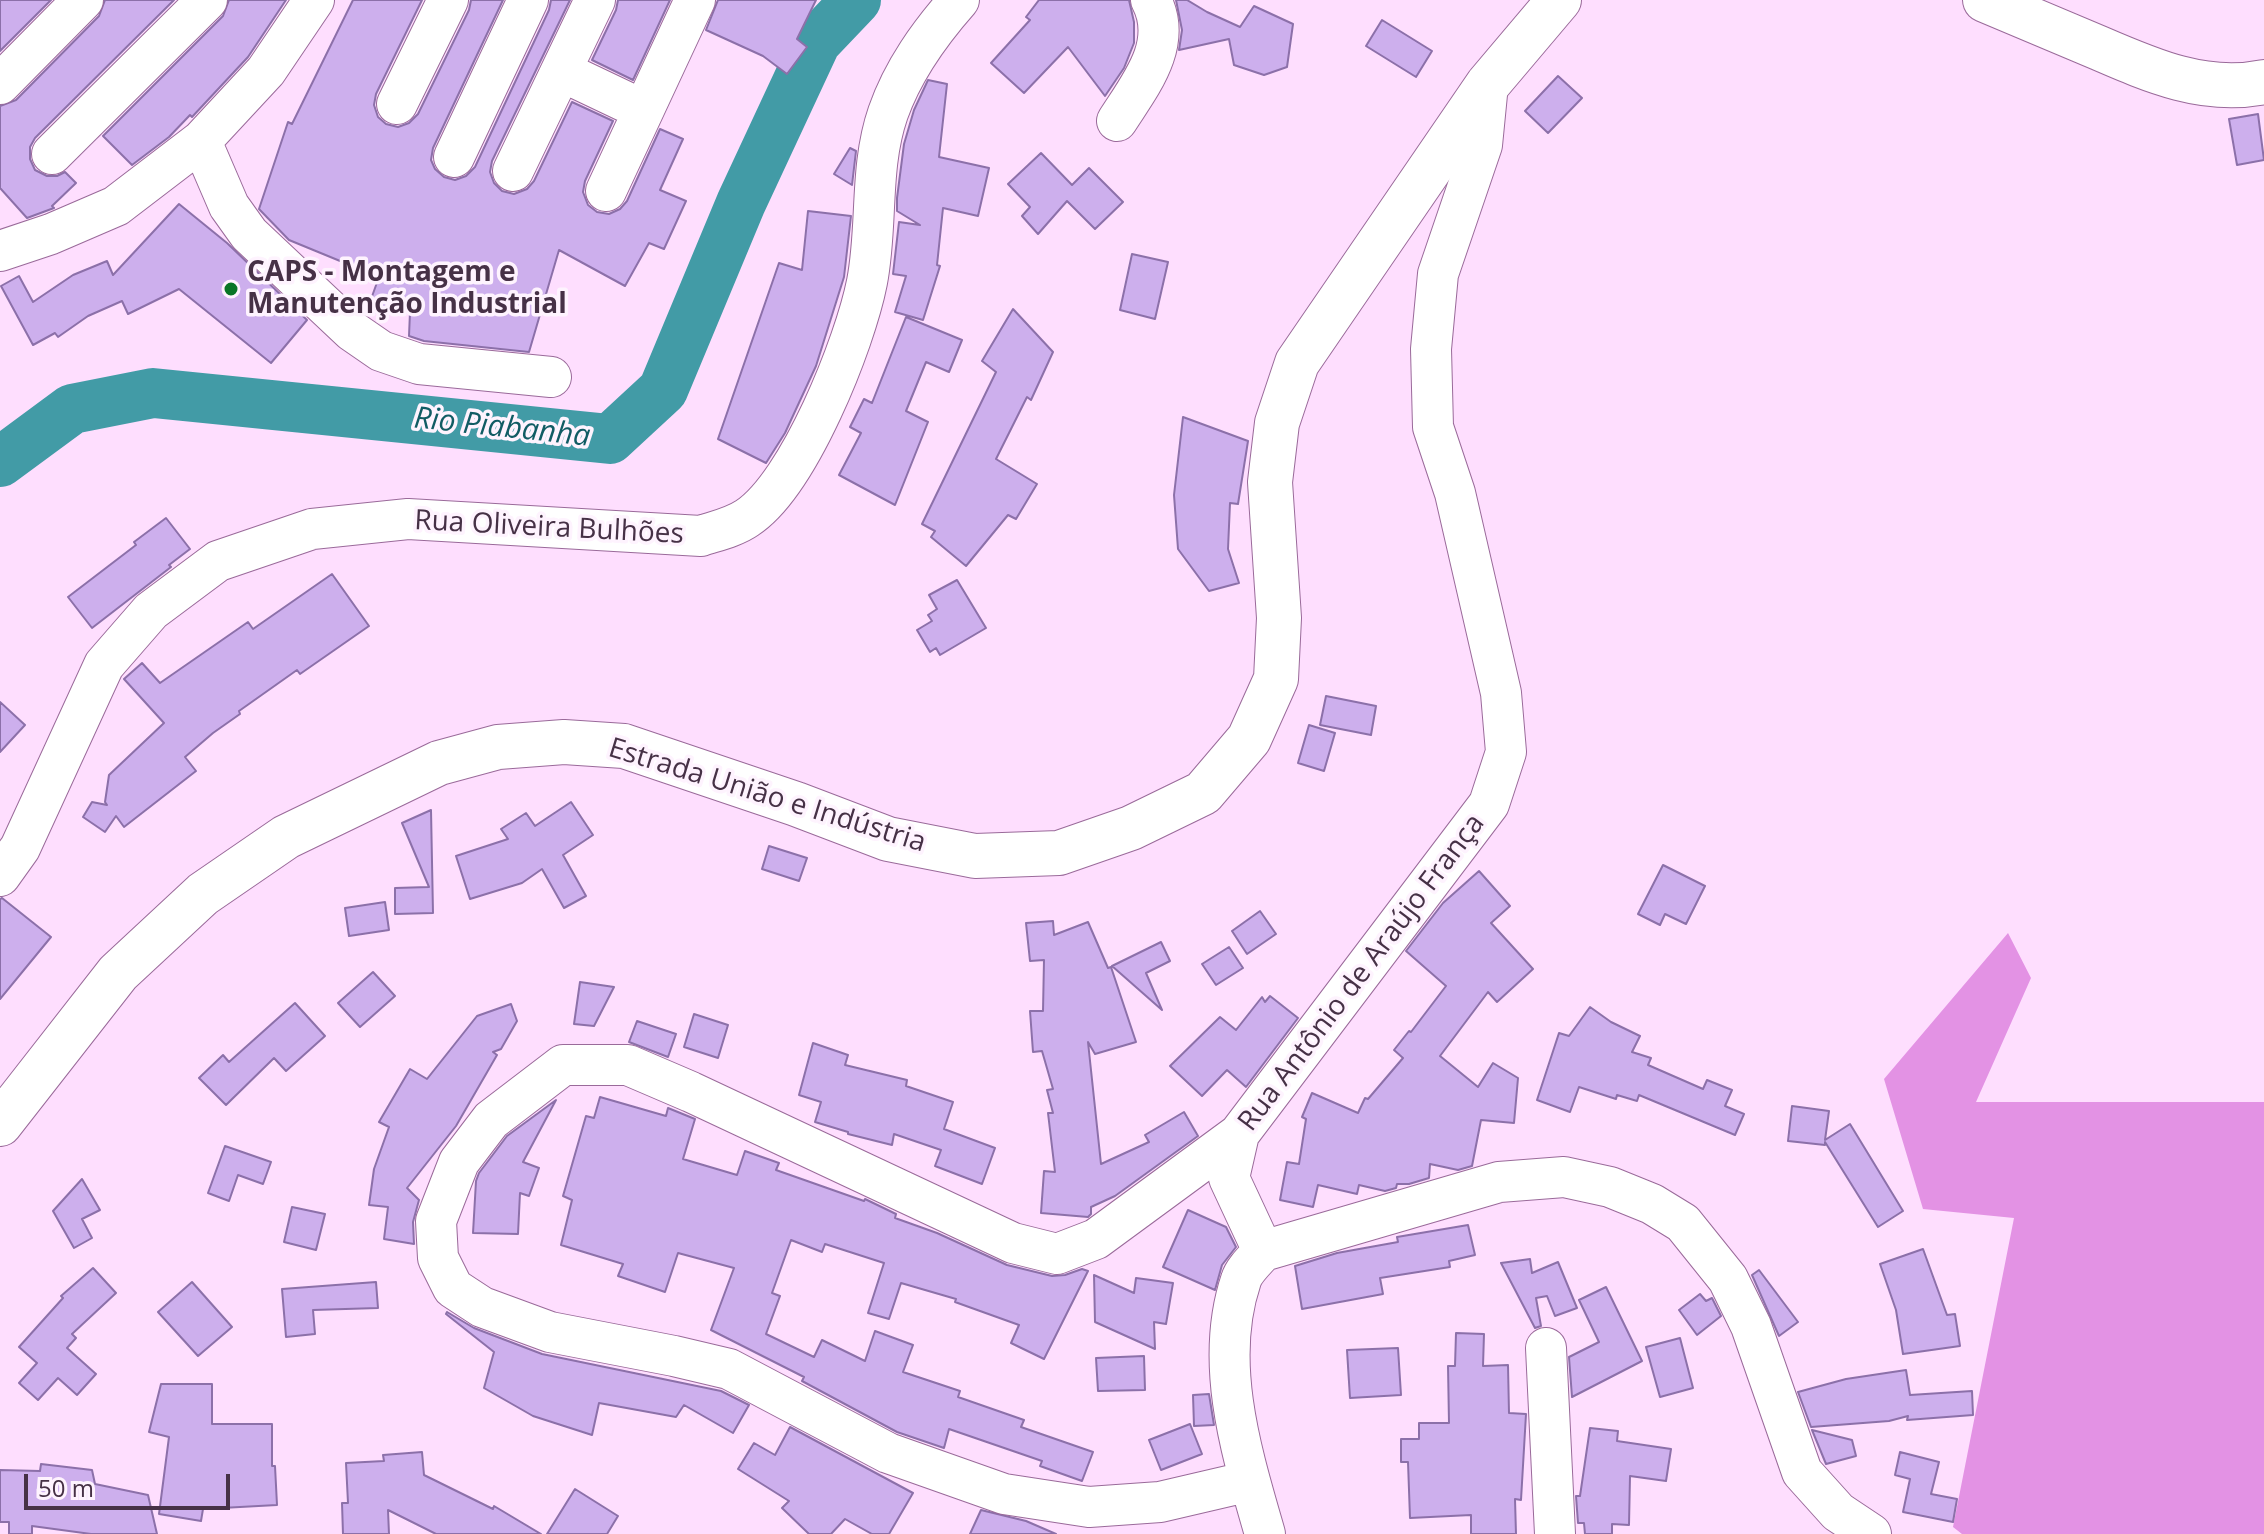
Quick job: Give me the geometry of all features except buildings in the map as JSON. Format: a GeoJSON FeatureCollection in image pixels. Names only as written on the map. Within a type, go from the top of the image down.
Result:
{"type":"FeatureCollection","features":[{"type":"Feature","properties":{"kind":"main road","name":"Estrada União e Indústria"},"geometry":{"type":"LineString","coordinates":[[0,1124],[118,973],[203,894],[286,837],[439,763],[498,747],[564,742],[624,746],[796,804],[888,839],[975,856],[1059,853],[1131,828],[1203,793],[1249,739],[1276,679],[1279,618],[1270,482],[1277,423],[1297,363],[1488,84],[1559,0]]}},
{"type":"Feature","properties":{"kind":"main road"},"geometry":{"type":"LineString","coordinates":[[1985,0],[2159,74],[2205,85],[2245,86],[2264,82]]}},
{"type":"Feature","properties":{"kind":"street"},"geometry":{"type":"LineString","coordinates":[[0,84],[83,0]]}},
{"type":"Feature","properties":{"kind":"street"},"geometry":{"type":"LineString","coordinates":[[52,154],[207,0]]}},
{"type":"Feature","properties":{"kind":"street"},"geometry":{"type":"LineString","coordinates":[[0,251],[51,234],[116,206],[201,141],[266,71],[314,0]]}},
{"type":"Feature","properties":{"kind":"street"},"geometry":{"type":"LineString","coordinates":[[397,104],[448,0]]}},
{"type":"Feature","properties":{"kind":"street"},"geometry":{"type":"LineString","coordinates":[[454,157],[528,0]]}},
{"type":"Feature","properties":{"kind":"street"},"geometry":{"type":"LineString","coordinates":[[513,171],[595,0]]}},
{"type":"Feature","properties":{"kind":"street"},"geometry":{"type":"LineString","coordinates":[[606,191],[695,0]]}},
{"type":"Feature","properties":{"kind":"street","name":"Rua Oliveira Bulhões"},"geometry":{"type":"LineString","coordinates":[[0,876],[20,848],[104,665],[151,611],[218,561],[312,529],[408,519],[701,536],[746,519],[772,494],[804,448],[840,368],[867,282],[875,171],[888,114],[907,70],[934,29],[959,0]]}},
{"type":"Feature","properties":{"kind":"street"},"geometry":{"type":"LineString","coordinates":[[1117,121],[1149,72],[1159,39],[1160,27],[1151,0]]}},
{"type":"Feature","properties":{"kind":"street"},"geometry":{"type":"LineString","coordinates":[[561,71],[643,110]]}},
{"type":"Feature","properties":{"kind":"street","name":"Rua Antônio de Araújo França"},"geometry":{"type":"LineString","coordinates":[[1263,1251],[1229,1178],[1239,1134],[1489,804],[1506,752],[1501,693],[1455,493],[1433,427],[1431,349],[1438,274],[1482,145],[1488,84]]}},
{"type":"Feature","properties":{"kind":"street"},"geometry":{"type":"LineString","coordinates":[[201,141],[229,206],[249,234],[352,331],[381,351],[419,364],[551,377]]}},
{"type":"Feature","properties":{"kind":"street"},"geometry":{"type":"LineString","coordinates":[[1239,1134],[1096,1239],[1057,1254],[1013,1243],[628,1065],[563,1065],[491,1120],[459,1162],[436,1221],[438,1258],[453,1288],[482,1307],[550,1332],[729,1369],[888,1453],[1004,1494],[1089,1507],[1160,1502],[1250,1481]]}},
{"type":"Feature","properties":{"kind":"street"},"geometry":{"type":"LineString","coordinates":[[1265,1534],[1232,1400],[1229,1332],[1241,1277],[1263,1251],[1499,1182],[1564,1177],[1610,1187],[1652,1204],[1683,1223],[1728,1279],[1751,1326],[1790,1430],[1802,1472],[1838,1512],[1871,1534]]}},
{"type":"Feature","properties":{"kind":"street"},"geometry":{"type":"LineString","coordinates":[[1546,1348],[1555,1534]]}},
{"type":"Feature","properties":{"kind":"shaded area"},"geometry":{"type":"Polygon","coordinates":[[[2008,933],[2031,978],[1976,1102],[2264,1102],[2264,1534],[1962,1534],[1953,1527],[2014,1218],[1923,1209],[1884,1079],[2008,933]]]}},
{"type":"Feature","properties":{"kind":"waterway","name":"Rio Piabanha"},"geometry":{"type":"LineString","coordinates":[[0,462],[72,409],[153,393],[610,439],[663,390],[741,203],[816,42],[856,0]]}},
{"type":"Feature","properties":{"kind":"place","name":"CAPS - Montagem e Manutenção Industrial"},"geometry":{"type":"Point","coordinates":[231,289]}}]}
